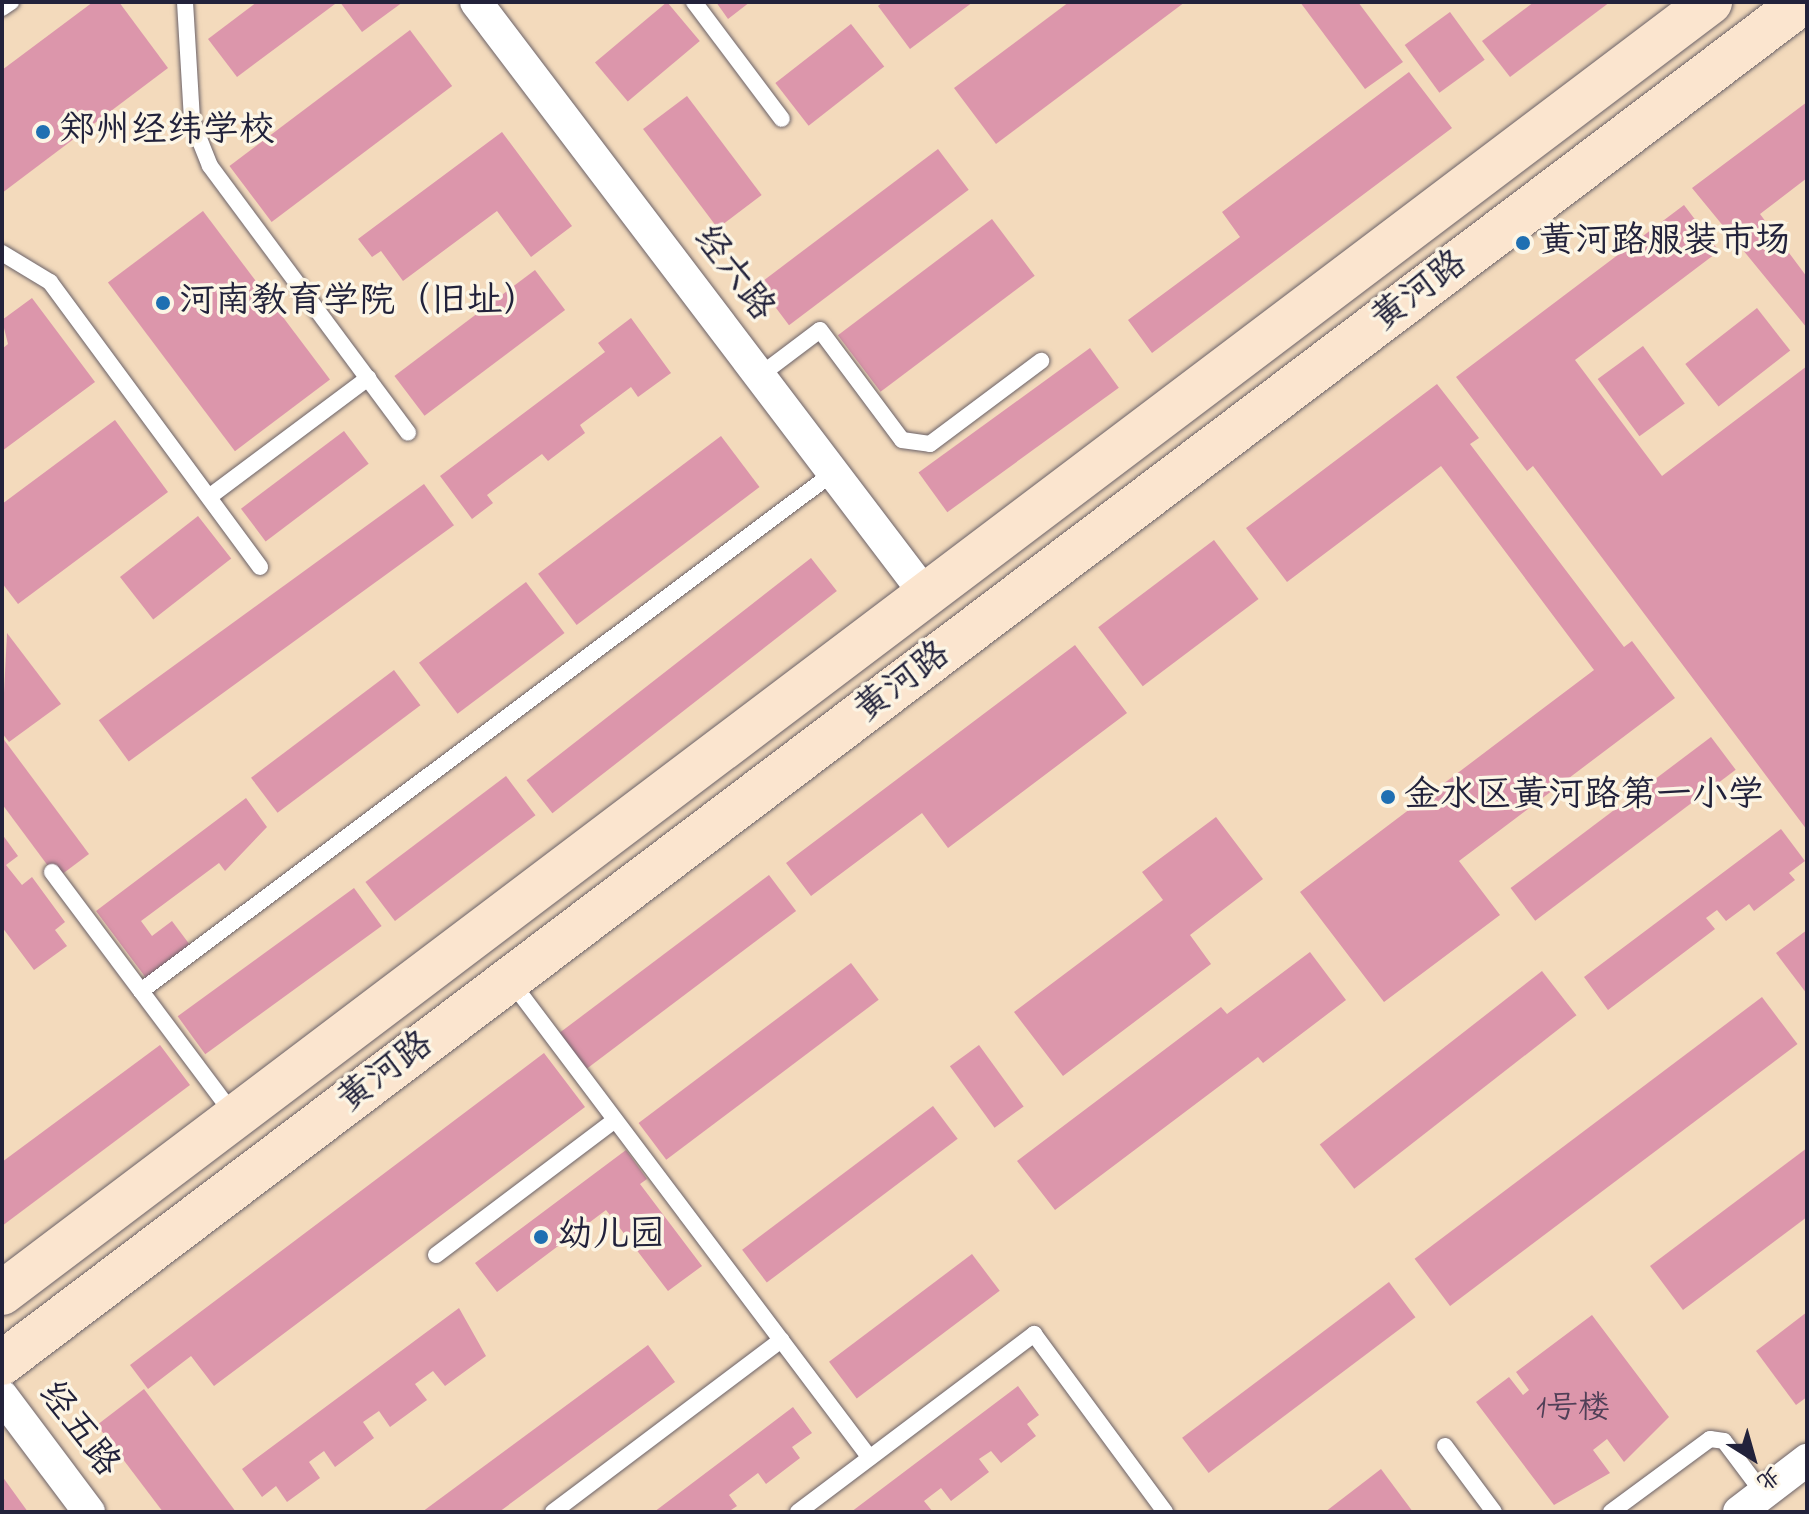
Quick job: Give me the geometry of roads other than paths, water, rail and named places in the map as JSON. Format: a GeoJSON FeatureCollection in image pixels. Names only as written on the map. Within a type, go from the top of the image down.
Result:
{"type":"FeatureCollection","features":[{"type":"Feature","properties":{"kind":"main road","name":"黄河路"},"geometry":{"type":"LineString","coordinates":[[2,1293],[1710,2]]}},
{"type":"Feature","properties":{"kind":"main road","name":"黄河路"},"geometry":{"type":"LineString","coordinates":[[2,1363],[1803,2]]}},
{"type":"Feature","properties":{"kind":"street","name":"经六路"},"geometry":{"type":"LineString","coordinates":[[476,2],[926,595]]}},
{"type":"Feature","properties":{"kind":"street","name":"经五路"},"geometry":{"type":"LineString","coordinates":[[2,1396],[89,1512]]}},
{"type":"Feature","properties":{"kind":"street"},"geometry":{"type":"LineString","coordinates":[[1751,1503],[1807,1460]]}},
{"type":"Feature","properties":{"kind":"lane"},"geometry":{"type":"LineString","coordinates":[[2,8],[11,2]]}},
{"type":"Feature","properties":{"kind":"lane"},"geometry":{"type":"LineString","coordinates":[[185,2],[189,100],[210,166],[408,433]]}},
{"type":"Feature","properties":{"kind":"lane"},"geometry":{"type":"LineString","coordinates":[[694,2],[782,119]]}},
{"type":"Feature","properties":{"kind":"lane"},"geometry":{"type":"LineString","coordinates":[[2,253],[50,282],[260,567]]}},
{"type":"Feature","properties":{"kind":"lane"},"geometry":{"type":"LineString","coordinates":[[759,376],[820,330],[902,440],[930,444],[1041,361]]}},
{"type":"Feature","properties":{"kind":"lane"},"geometry":{"type":"LineString","coordinates":[[209,497],[368,378]]}},
{"type":"Feature","properties":{"kind":"lane"},"geometry":{"type":"LineString","coordinates":[[141,991],[833,473]]}},
{"type":"Feature","properties":{"kind":"lane"},"geometry":{"type":"LineString","coordinates":[[52,872],[235,1116]]}},
{"type":"Feature","properties":{"kind":"lane"},"geometry":{"type":"LineString","coordinates":[[509,980],[870,1458]]}},
{"type":"Feature","properties":{"kind":"lane"},"geometry":{"type":"LineString","coordinates":[[436,1255],[615,1120]]}},
{"type":"Feature","properties":{"kind":"lane"},"geometry":{"type":"LineString","coordinates":[[798,1512],[1034,1334],[1165,1512]]}},
{"type":"Feature","properties":{"kind":"lane"},"geometry":{"type":"LineString","coordinates":[[553,1512],[781,1340]]}},
{"type":"Feature","properties":{"kind":"lane"},"geometry":{"type":"LineString","coordinates":[[1611,1512],[1710,1439],[1724,1441],[1751,1503]]}},
{"type":"Feature","properties":{"kind":"lane"},"geometry":{"type":"LineString","coordinates":[[1445,1446],[1494,1512]]}},
{"type":"Feature","properties":{"kind":"place","name":"郑州经纬学校"},"geometry":{"type":"Point","coordinates":[43,132]}},
{"type":"Feature","properties":{"kind":"place","name":"黄河路服装市场"},"geometry":{"type":"Point","coordinates":[1523,243]}},
{"type":"Feature","properties":{"kind":"place","name":"河南教育学院（旧址）"},"geometry":{"type":"Point","coordinates":[163,303]}},
{"type":"Feature","properties":{"kind":"place","name":"金水区黄河路第一小学"},"geometry":{"type":"Point","coordinates":[1388,797]}},
{"type":"Feature","properties":{"kind":"place","name":"幼儿园"},"geometry":{"type":"Point","coordinates":[541,1237]}}]}
